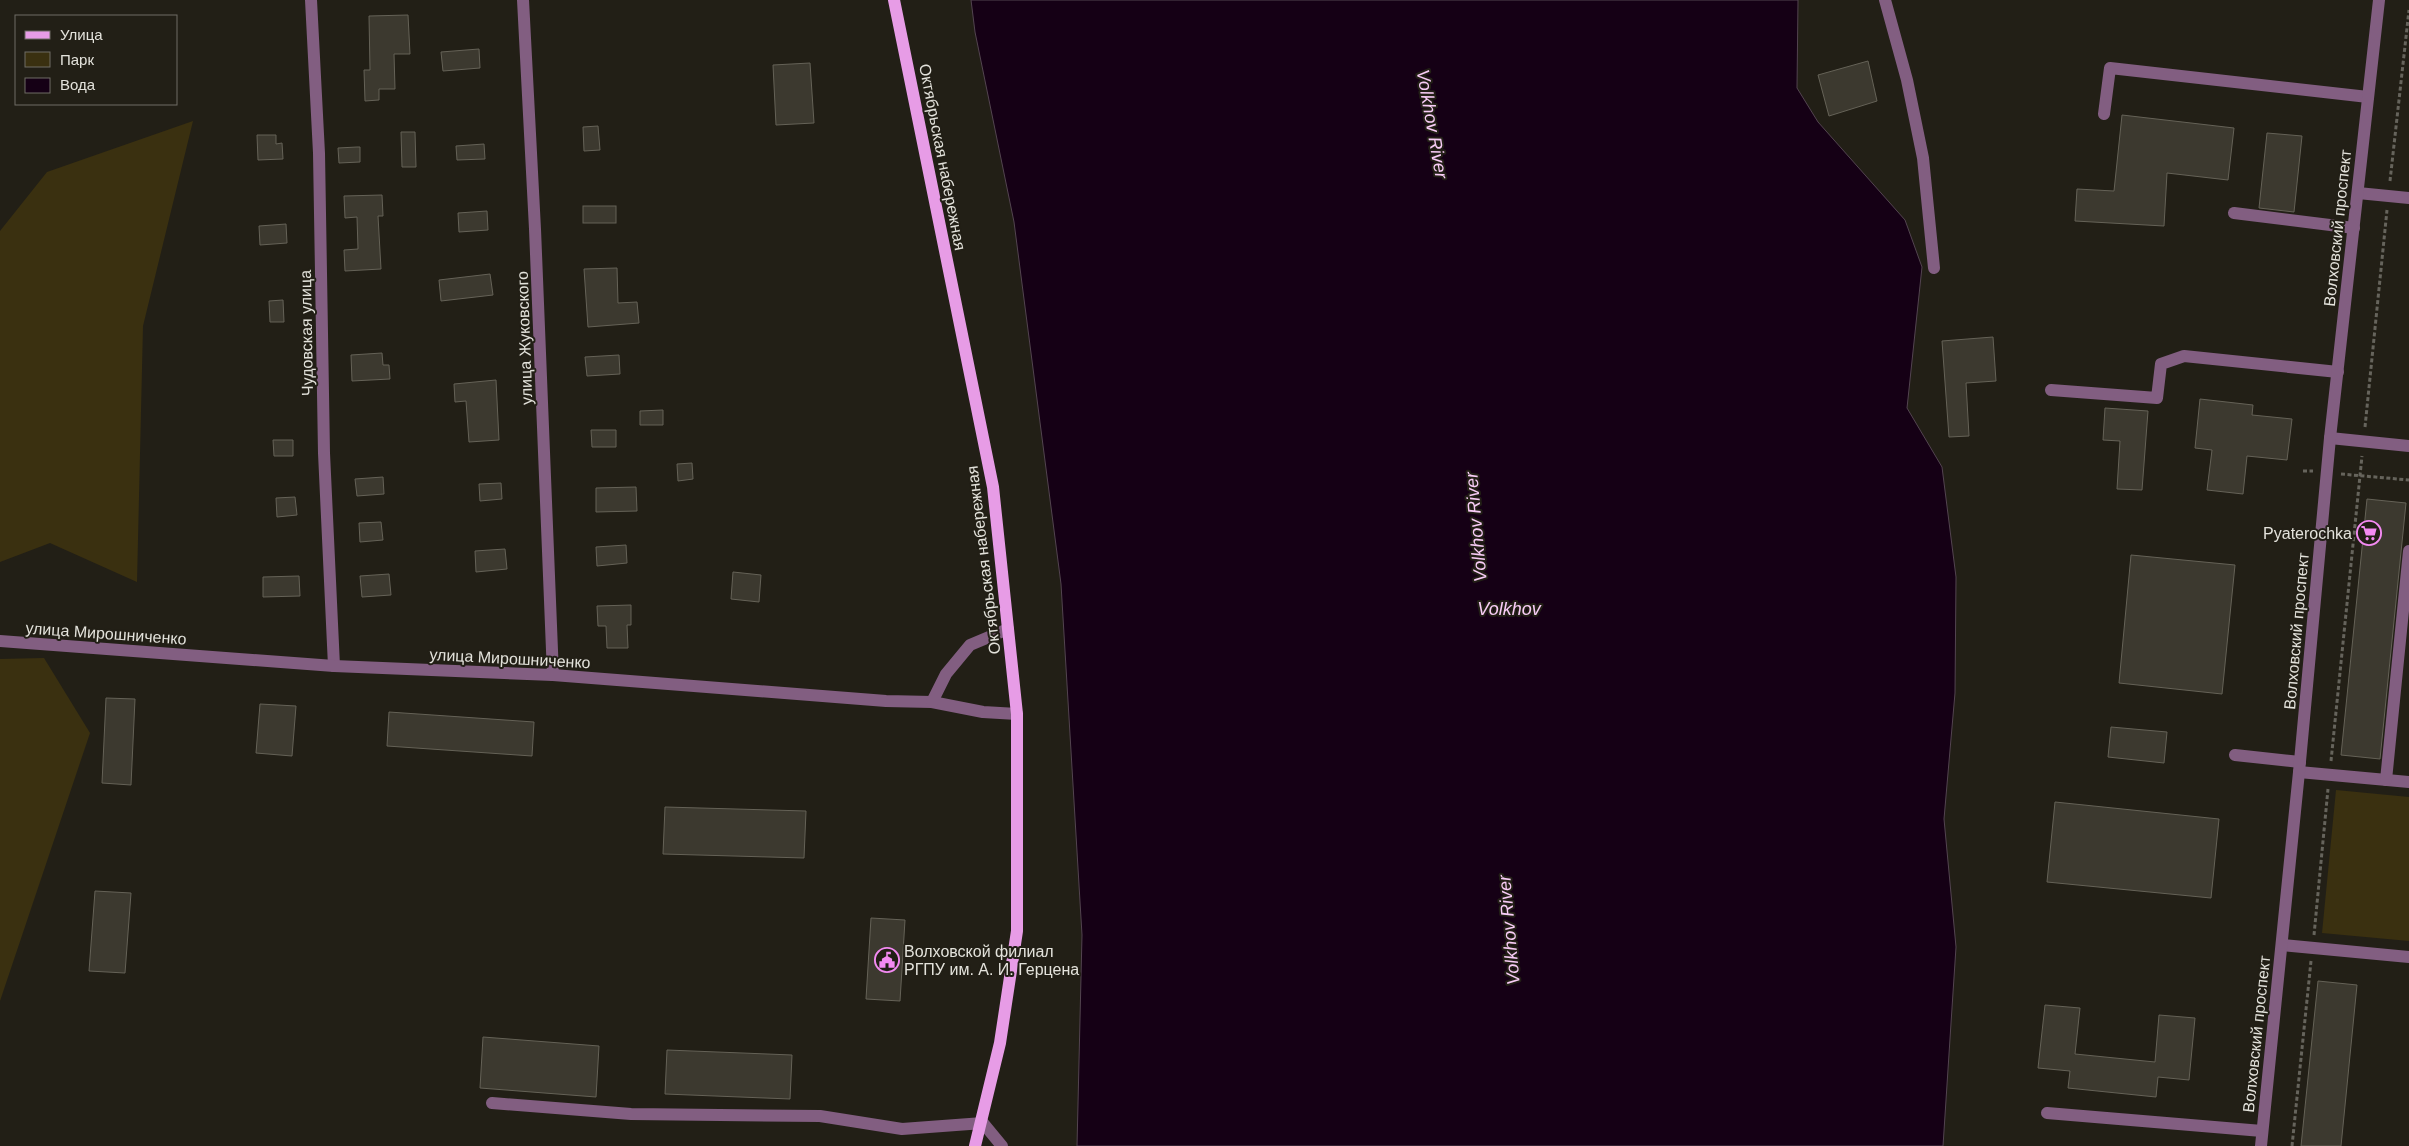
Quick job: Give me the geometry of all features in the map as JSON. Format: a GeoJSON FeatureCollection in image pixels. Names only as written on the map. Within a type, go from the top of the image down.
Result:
{"type":"FeatureCollection","features":[{"type":"Feature","properties":{"kind":"main road","name":"Октябрьская набережная"},"geometry":{"type":"LineString","coordinates":[[894,0],[993,487],[1016,714],[1017,931],[1000,1043],[983,1123],[976,1146]]}},
{"type":"Feature","properties":{"kind":"street","name":"Чудовская улица"},"geometry":{"type":"LineString","coordinates":[[311,0],[319,153],[324,453],[334,666]]}},
{"type":"Feature","properties":{"kind":"street","name":"улица Жуковского"},"geometry":{"type":"LineString","coordinates":[[523,0],[535,229],[553,675]]}},
{"type":"Feature","properties":{"kind":"street"},"geometry":{"type":"LineString","coordinates":[[1886,0],[1907,80],[1923,158],[1934,268]]}},
{"type":"Feature","properties":{"kind":"street","name":"Волховский проспект"},"geometry":{"type":"LineString","coordinates":[[2261,1146],[2300,767],[2330,438],[2379,0]]}},
{"type":"Feature","properties":{"kind":"street"},"geometry":{"type":"LineString","coordinates":[[2104,114],[2110,68],[2368,97]]}},
{"type":"Feature","properties":{"kind":"street"},"geometry":{"type":"LineString","coordinates":[[2358,193],[2409,198]]}},
{"type":"Feature","properties":{"kind":"street"},"geometry":{"type":"LineString","coordinates":[[2234,213],[2354,228]]}},
{"type":"Feature","properties":{"kind":"street"},"geometry":{"type":"LineString","coordinates":[[2051,390],[2157,398],[2161,364],[2184,356],[2338,372]]}},
{"type":"Feature","properties":{"kind":"street"},"geometry":{"type":"LineString","coordinates":[[2330,438],[2409,446]]}},
{"type":"Feature","properties":{"kind":"street"},"geometry":{"type":"LineString","coordinates":[[2386,780],[2409,551]]}},
{"type":"Feature","properties":{"kind":"street"},"geometry":{"type":"LineString","coordinates":[[932,702],[946,674],[970,645],[1008,629]]}},
{"type":"Feature","properties":{"kind":"street","name":"улица Мирошниченко"},"geometry":{"type":"LineString","coordinates":[[0,641],[334,666],[553,675],[886,701],[932,702],[983,712],[1016,714]]}},
{"type":"Feature","properties":{"kind":"street"},"geometry":{"type":"LineString","coordinates":[[2235,755],[2330,774],[2409,782]]}},
{"type":"Feature","properties":{"kind":"street"},"geometry":{"type":"LineString","coordinates":[[2282,945],[2409,957]]}},
{"type":"Feature","properties":{"kind":"street"},"geometry":{"type":"LineString","coordinates":[[492,1103],[631,1114],[820,1116],[902,1129],[983,1123],[1002,1146]]}},
{"type":"Feature","properties":{"kind":"street"},"geometry":{"type":"LineString","coordinates":[[2047,1113],[2262,1131]]}},
{"type":"Feature","properties":{"kind":"path"},"geometry":{"type":"LineString","coordinates":[[2292,1146],[2363,441],[2409,10]]}},
{"type":"Feature","properties":{"kind":"path"},"geometry":{"type":"LineString","coordinates":[[2303,471],[2409,480]]}},
{"type":"Feature","properties":{"kind":"green space"},"geometry":{"type":"Polygon","coordinates":[[[193,121],[143,326],[137,582],[50,543],[0,562],[0,231],[47,172],[193,121]]]}},
{"type":"Feature","properties":{"kind":"green space"},"geometry":{"type":"Polygon","coordinates":[[[44,658],[90,733],[0,1001],[0,659],[44,658]]]}},
{"type":"Feature","properties":{"kind":"green space"},"geometry":{"type":"Polygon","coordinates":[[[2336,790],[2409,797],[2409,941],[2322,933],[2336,790]]]}},
{"type":"Feature","properties":{"kind":"water","name":"Volkhov"},"geometry":{"type":"Polygon","coordinates":[[[971,0],[1798,0],[1797,88],[1818,122],[1905,220],[1922,267],[1907,408],[1942,467],[1956,577],[1955,693],[1944,819],[1956,947],[1943,1146],[1077,1146],[1082,935],[1061,584],[1014,222],[975,32],[971,0]]]}},
{"type":"Feature","properties":{"kind":"building"},"geometry":{"type":"Polygon","coordinates":[[[408,15],[410,54],[394,54],[395,89],[379,89],[379,100],[365,101],[364,70],[370,70],[369,16],[408,15]]]}},
{"type":"Feature","properties":{"kind":"building"},"geometry":{"type":"Polygon","coordinates":[[[479,49],[480,68],[443,71],[441,52],[479,49]]]}},
{"type":"Feature","properties":{"kind":"building"},"geometry":{"type":"Polygon","coordinates":[[[1868,61],[1877,101],[1829,116],[1818,75],[1868,61]]]}},
{"type":"Feature","properties":{"kind":"building"},"geometry":{"type":"Polygon","coordinates":[[[810,63],[814,123],[776,125],[773,65],[810,63]]]}},
{"type":"Feature","properties":{"kind":"building"},"geometry":{"type":"Polygon","coordinates":[[[2122,115],[2234,128],[2228,180],[2167,173],[2164,226],[2075,221],[2077,189],[2114,191],[2122,115]]]}},
{"type":"Feature","properties":{"kind":"building"},"geometry":{"type":"Polygon","coordinates":[[[598,126],[600,150],[584,151],[583,127],[598,126]]]}},
{"type":"Feature","properties":{"kind":"building"},"geometry":{"type":"Polygon","coordinates":[[[401,132],[415,132],[416,167],[402,167],[401,132]]]}},
{"type":"Feature","properties":{"kind":"building"},"geometry":{"type":"Polygon","coordinates":[[[2267,133],[2302,136],[2294,212],[2259,208],[2267,133]]]}},
{"type":"Feature","properties":{"kind":"building"},"geometry":{"type":"Polygon","coordinates":[[[257,135],[276,135],[276,144],[282,143],[283,159],[258,160],[257,135]]]}},
{"type":"Feature","properties":{"kind":"building"},"geometry":{"type":"Polygon","coordinates":[[[484,144],[485,159],[457,160],[456,146],[484,144]]]}},
{"type":"Feature","properties":{"kind":"building"},"geometry":{"type":"Polygon","coordinates":[[[360,147],[360,162],[339,163],[338,148],[360,147]]]}},
{"type":"Feature","properties":{"kind":"building"},"geometry":{"type":"Polygon","coordinates":[[[382,195],[383,216],[378,216],[381,269],[345,271],[344,250],[358,249],[357,217],[345,218],[344,196],[382,195]]]}},
{"type":"Feature","properties":{"kind":"building"},"geometry":{"type":"Polygon","coordinates":[[[583,206],[616,206],[616,223],[583,223],[583,206]]]}},
{"type":"Feature","properties":{"kind":"building"},"geometry":{"type":"Polygon","coordinates":[[[487,211],[488,230],[459,232],[458,213],[487,211]]]}},
{"type":"Feature","properties":{"kind":"building"},"geometry":{"type":"Polygon","coordinates":[[[286,224],[287,243],[260,245],[259,226],[286,224]]]}},
{"type":"Feature","properties":{"kind":"building"},"geometry":{"type":"Polygon","coordinates":[[[617,268],[618,303],[637,302],[639,323],[588,327],[584,269],[617,268]]]}},
{"type":"Feature","properties":{"kind":"building"},"geometry":{"type":"Polygon","coordinates":[[[490,274],[493,295],[441,301],[439,280],[490,274]]]}},
{"type":"Feature","properties":{"kind":"building"},"geometry":{"type":"Polygon","coordinates":[[[283,300],[284,322],[270,322],[269,301],[283,300]]]}},
{"type":"Feature","properties":{"kind":"building"},"geometry":{"type":"Polygon","coordinates":[[[1993,337],[1996,381],[1966,383],[1969,436],[1949,437],[1942,341],[1993,337]]]}},
{"type":"Feature","properties":{"kind":"building"},"geometry":{"type":"Polygon","coordinates":[[[382,353],[383,365],[389,365],[390,379],[352,381],[351,355],[382,353]]]}},
{"type":"Feature","properties":{"kind":"building"},"geometry":{"type":"Polygon","coordinates":[[[619,355],[620,374],[587,376],[585,357],[619,355]]]}},
{"type":"Feature","properties":{"kind":"building"},"geometry":{"type":"Polygon","coordinates":[[[496,380],[499,440],[469,442],[466,401],[455,402],[454,384],[496,380]]]}},
{"type":"Feature","properties":{"kind":"building"},"geometry":{"type":"Polygon","coordinates":[[[2200,399],[2253,405],[2252,415],[2292,419],[2287,460],[2247,456],[2243,494],[2207,490],[2212,450],[2195,448],[2200,399]]]}},
{"type":"Feature","properties":{"kind":"building"},"geometry":{"type":"Polygon","coordinates":[[[2105,408],[2148,411],[2142,490],[2117,489],[2120,441],[2103,440],[2105,408]]]}},
{"type":"Feature","properties":{"kind":"building"},"geometry":{"type":"Polygon","coordinates":[[[663,410],[663,425],[640,425],[640,411],[663,410]]]}},
{"type":"Feature","properties":{"kind":"building"},"geometry":{"type":"Polygon","coordinates":[[[591,430],[616,430],[616,447],[592,447],[591,430]]]}},
{"type":"Feature","properties":{"kind":"building"},"geometry":{"type":"Polygon","coordinates":[[[273,440],[293,440],[293,456],[274,456],[273,440]]]}},
{"type":"Feature","properties":{"kind":"building"},"geometry":{"type":"Polygon","coordinates":[[[692,463],[693,479],[678,481],[677,464],[692,463]]]}},
{"type":"Feature","properties":{"kind":"building"},"geometry":{"type":"Polygon","coordinates":[[[383,477],[384,494],[357,496],[355,479],[383,477]]]}},
{"type":"Feature","properties":{"kind":"building"},"geometry":{"type":"Polygon","coordinates":[[[501,483],[502,499],[480,501],[479,484],[501,483]]]}},
{"type":"Feature","properties":{"kind":"building"},"geometry":{"type":"Polygon","coordinates":[[[636,487],[637,511],[596,512],[596,488],[636,487]]]}},
{"type":"Feature","properties":{"kind":"building"},"geometry":{"type":"Polygon","coordinates":[[[295,497],[297,515],[277,517],[276,498],[295,497]]]}},
{"type":"Feature","properties":{"kind":"building"},"geometry":{"type":"Polygon","coordinates":[[[2367,499],[2406,503],[2380,759],[2341,755],[2367,499]]]}},
{"type":"Feature","properties":{"kind":"building"},"geometry":{"type":"Polygon","coordinates":[[[381,522],[383,540],[360,542],[359,523],[381,522]]]}},
{"type":"Feature","properties":{"kind":"building"},"geometry":{"type":"Polygon","coordinates":[[[626,545],[627,563],[597,566],[596,547],[626,545]]]}},
{"type":"Feature","properties":{"kind":"building"},"geometry":{"type":"Polygon","coordinates":[[[505,549],[507,569],[476,572],[475,551],[505,549]]]}},
{"type":"Feature","properties":{"kind":"building"},"geometry":{"type":"Polygon","coordinates":[[[2131,555],[2235,565],[2222,694],[2119,683],[2131,555]]]}},
{"type":"Feature","properties":{"kind":"building"},"geometry":{"type":"Polygon","coordinates":[[[733,572],[761,575],[759,602],[731,599],[733,572]]]}},
{"type":"Feature","properties":{"kind":"building"},"geometry":{"type":"Polygon","coordinates":[[[389,574],[391,595],[362,597],[360,576],[389,574]]]}},
{"type":"Feature","properties":{"kind":"building"},"geometry":{"type":"Polygon","coordinates":[[[299,576],[300,596],[263,597],[263,577],[299,576]]]}},
{"type":"Feature","properties":{"kind":"building"},"geometry":{"type":"Polygon","coordinates":[[[631,605],[631,625],[627,625],[628,648],[607,648],[606,626],[598,626],[597,606],[631,605]]]}},
{"type":"Feature","properties":{"kind":"building"},"geometry":{"type":"Polygon","coordinates":[[[106,698],[135,699],[131,785],[102,783],[106,698]]]}},
{"type":"Feature","properties":{"kind":"building"},"geometry":{"type":"Polygon","coordinates":[[[260,704],[296,706],[292,756],[256,753],[260,704]]]}},
{"type":"Feature","properties":{"kind":"building"},"geometry":{"type":"Polygon","coordinates":[[[389,712],[534,722],[532,756],[387,746],[389,712]]]}},
{"type":"Feature","properties":{"kind":"building"},"geometry":{"type":"Polygon","coordinates":[[[2111,727],[2167,732],[2164,763],[2108,757],[2111,727]]]}},
{"type":"Feature","properties":{"kind":"building"},"geometry":{"type":"Polygon","coordinates":[[[2055,802],[2219,819],[2211,898],[2047,882],[2055,802]]]}},
{"type":"Feature","properties":{"kind":"building"},"geometry":{"type":"Polygon","coordinates":[[[665,807],[806,811],[804,858],[663,854],[665,807]]]}},
{"type":"Feature","properties":{"kind":"building"},"geometry":{"type":"Polygon","coordinates":[[[95,891],[131,893],[125,973],[89,971],[95,891]]]}},
{"type":"Feature","properties":{"kind":"building"},"geometry":{"type":"Polygon","coordinates":[[[871,918],[905,920],[900,1001],[866,999],[871,918]]]}},
{"type":"Feature","properties":{"kind":"building"},"geometry":{"type":"Polygon","coordinates":[[[2318,981],[2357,985],[2341,1146],[2301,1146],[2318,981]]]}},
{"type":"Feature","properties":{"kind":"building"},"geometry":{"type":"Polygon","coordinates":[[[2045,1005],[2080,1008],[2075,1054],[2155,1062],[2159,1015],[2195,1018],[2189,1080],[2158,1077],[2156,1097],[2068,1088],[2070,1071],[2038,1068],[2045,1005]]]}},
{"type":"Feature","properties":{"kind":"building"},"geometry":{"type":"Polygon","coordinates":[[[483,1037],[599,1046],[596,1097],[480,1088],[483,1037]]]}},
{"type":"Feature","properties":{"kind":"building"},"geometry":{"type":"Polygon","coordinates":[[[667,1050],[792,1055],[790,1099],[665,1094],[667,1050]]]}},
{"type":"Feature","properties":{"kind":"place","name":"Pyaterochka"},"geometry":{"type":"Point","coordinates":[2369,533]}},
{"type":"Feature","properties":{"kind":"place","name":"Волховской филиал РГПУ им. А. И. Герцена"},"geometry":{"type":"Point","coordinates":[887,960]}},
{"type":"Feature","properties":{"kind":"water label","name":"Volkhov River"},"geometry":{"type":"Point","coordinates":[1432,124]}},
{"type":"Feature","properties":{"kind":"water label","name":"Volkhov River"},"geometry":{"type":"Point","coordinates":[1476,527]}},
{"type":"Feature","properties":{"kind":"water label","name":"Volkhov River"},"geometry":{"type":"Point","coordinates":[1509,930]}}]}
